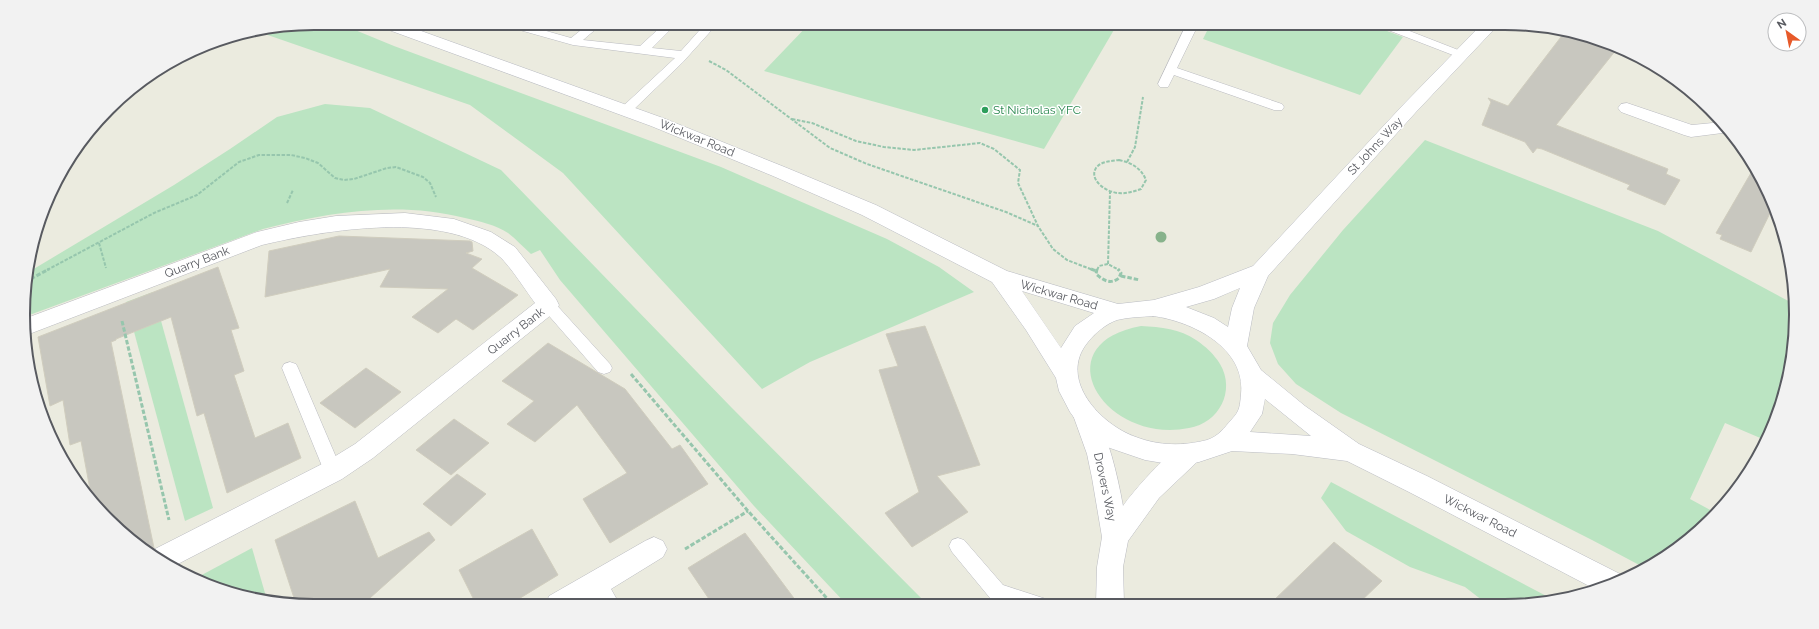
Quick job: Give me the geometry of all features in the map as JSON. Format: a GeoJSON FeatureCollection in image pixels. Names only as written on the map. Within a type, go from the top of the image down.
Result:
{"type":"FeatureCollection","features":[{"type":"Feature","properties":{"kind":"street","name":"Wickwar Road"},"geometry":{"type":"LineString","coordinates":[[403,30],[697,138],[824,190],[938,244],[1000,277],[1118,312]]}},
{"type":"Feature","properties":{"kind":"street","name":"St Johns Way"},"geometry":{"type":"LineString","coordinates":[[1236,347],[1240,313],[1248,292],[1260,271],[1405,113],[1485,30]]}},
{"type":"Feature","properties":{"kind":"street"},"geometry":{"type":"LineString","coordinates":[[1627,108],[1691,131],[1719,128]]}},
{"type":"Feature","properties":{"kind":"street","name":"Quarry Bank"},"geometry":{"type":"LineString","coordinates":[[31,326],[257,239],[280,232],[336,224],[405,220],[454,226],[484,237],[508,252],[548,305],[364,451],[333,471],[168,556]]}},
{"type":"Feature","properties":{"kind":"street","name":"St Johns Way"},"geometry":{"type":"LineString","coordinates":[[1153,308],[1212,290],[1260,271]]}},
{"type":"Feature","properties":{"kind":"street","name":"Wickwar Road"},"geometry":{"type":"LineString","coordinates":[[1000,277],[1038,330],[1066,375],[1070,392],[1085,415],[1108,434],[1129,446],[1161,454],[1189,454],[1221,445],[1227,441],[1251,415],[1254,382],[1253,376]]}},
{"type":"Feature","properties":{"kind":"street","name":"Wickwar Road"},"geometry":{"type":"LineString","coordinates":[[1066,375],[1069,352],[1081,333],[1100,318],[1118,312],[1153,308],[1201,321],[1222,334],[1236,347],[1253,376],[1297,414],[1350,451],[1418,484],[1605,580]]}},
{"type":"Feature","properties":{"kind":"street","name":"Drovers Way"},"geometry":{"type":"LineString","coordinates":[[1085,415],[1099,454],[1105,478],[1115,537],[1110,567],[1110,599]]}},
{"type":"Feature","properties":{"kind":"street","name":"Wickwar Road"},"geometry":{"type":"LineString","coordinates":[[1227,441],[1292,444],[1350,451]]}},
{"type":"Feature","properties":{"kind":"street","name":"Drovers Way"},"geometry":{"type":"LineString","coordinates":[[1115,537],[1150,490],[1189,454]]}},
{"type":"Feature","properties":{"kind":"street"},"geometry":{"type":"LineString","coordinates":[[585,599],[600,595],[654,549]]}},
{"type":"Feature","properties":{"kind":"lane"},"geometry":{"type":"LineString","coordinates":[[531,30],[573,42],[681,57]]}},
{"type":"Feature","properties":{"kind":"lane"},"geometry":{"type":"LineString","coordinates":[[573,42],[588,30]]}},
{"type":"Feature","properties":{"kind":"lane"},"geometry":{"type":"LineString","coordinates":[[642,51],[664,30]]}},
{"type":"Feature","properties":{"kind":"lane"},"geometry":{"type":"LineString","coordinates":[[625,111],[681,57],[706,30]]}},
{"type":"Feature","properties":{"kind":"lane"},"geometry":{"type":"LineString","coordinates":[[1164,84],[1190,30]]}},
{"type":"Feature","properties":{"kind":"lane"},"geometry":{"type":"LineString","coordinates":[[1396,30],[1462,55]]}},
{"type":"Feature","properties":{"kind":"lane"},"geometry":{"type":"LineString","coordinates":[[1172,70],[1278,107]]}},
{"type":"Feature","properties":{"kind":"lane"},"geometry":{"type":"LineString","coordinates":[[548,305],[604,368]]}},
{"type":"Feature","properties":{"kind":"lane"},"geometry":{"type":"LineString","coordinates":[[290,368],[333,471]]}},
{"type":"Feature","properties":{"kind":"lane"},"geometry":{"type":"LineString","coordinates":[[958,546],[997,592],[1022,599]]}},
{"type":"Feature","properties":{"kind":"path"},"geometry":{"type":"LineString","coordinates":[[681,57],[706,59],[726,70],[830,148],[868,164],[1006,212],[1038,226]]}},
{"type":"Feature","properties":{"kind":"path"},"geometry":{"type":"LineString","coordinates":[[1128,162],[1135,147],[1142,98],[1164,84]]}},
{"type":"Feature","properties":{"kind":"path"},"geometry":{"type":"LineString","coordinates":[[791,119],[812,123],[856,141],[884,147],[914,150],[980,143],[994,149],[1020,170],[1018,183],[1038,226],[1052,249],[1067,260],[1096,271],[1098,276],[1104,281],[1114,282],[1120,276],[1119,270],[1108,264],[1099,266],[1096,271]]}},
{"type":"Feature","properties":{"kind":"path"},"geometry":{"type":"LineString","coordinates":[[32,278],[154,213],[193,197],[239,162],[259,155],[291,155],[305,158],[318,163],[335,178],[344,180],[354,179],[387,168],[403,168],[423,177],[430,183],[438,206],[430,222]]}},
{"type":"Feature","properties":{"kind":"path"},"geometry":{"type":"LineString","coordinates":[[1110,160],[1128,162],[1140,169],[1144,174],[1146,180],[1140,189],[1127,194],[1110,192],[1096,184],[1093,178],[1097,167],[1110,160]]}},
{"type":"Feature","properties":{"kind":"path"},"geometry":{"type":"LineString","coordinates":[[1108,264],[1110,192]]}},
{"type":"Feature","properties":{"kind":"path"},"geometry":{"type":"LineString","coordinates":[[115,294],[168,556]]}},
{"type":"Feature","properties":{"kind":"path"},"geometry":{"type":"LineString","coordinates":[[604,368],[628,371],[748,511],[828,599]]}},
{"type":"Feature","properties":{"kind":"path"},"geometry":{"type":"LineString","coordinates":[[654,549],[675,556],[748,511]]}},
{"type":"Feature","properties":{"kind":"green space"},"geometry":{"type":"Polygon","coordinates":[[[314,30],[355,30],[394,46],[721,167],[887,239],[939,267],[974,292],[810,362],[762,389],[563,173],[470,105],[265,34],[314,30]]]}},
{"type":"Feature","properties":{"kind":"green space","name":"St Nicholas YFC"},"geometry":{"type":"Polygon","coordinates":[[[803,30],[1114,30],[1044,149],[764,71],[803,30]]]}},
{"type":"Feature","properties":{"kind":"green space"},"geometry":{"type":"Polygon","coordinates":[[[1208,30],[1384,30],[1403,37],[1360,95],[1203,39],[1208,30]]]}},
{"type":"Feature","properties":{"kind":"green space"},"geometry":{"type":"Polygon","coordinates":[[[325,104],[370,108],[501,170],[731,407],[922,599],[841,599],[754,506],[560,280],[540,250],[531,254],[508,233],[487,224],[440,213],[415,210],[364,211],[313,218],[263,229],[30,315],[33,269],[174,185],[277,117],[325,104]]]}},
{"type":"Feature","properties":{"kind":"green space"},"geometry":{"type":"Polygon","coordinates":[[[1425,140],[1658,231],[1788,301],[1787,352],[1784,370],[1774,406],[1761,438],[1725,423],[1690,499],[1711,510],[1678,540],[1639,565],[1341,413],[1296,384],[1278,364],[1270,343],[1273,323],[1290,295],[1343,230],[1425,140]]]}},
{"type":"Feature","properties":{"kind":"green space"},"geometry":{"type":"Polygon","coordinates":[[[153,292],[213,508],[185,521],[126,302],[153,292]]]}},
{"type":"Feature","properties":{"kind":"green space"},"geometry":{"type":"Polygon","coordinates":[[[1141,326],[1163,328],[1190,336],[1203,345],[1218,360],[1224,374],[1226,385],[1225,395],[1222,404],[1209,420],[1200,425],[1189,428],[1158,429],[1132,422],[1110,408],[1096,390],[1090,371],[1095,352],[1111,336],[1141,326]]]}},
{"type":"Feature","properties":{"kind":"green space"},"geometry":{"type":"Polygon","coordinates":[[[1331,482],[1547,596],[1481,599],[1465,587],[1410,567],[1346,531],[1321,498],[1331,482]]]}},
{"type":"Feature","properties":{"kind":"green space"},"geometry":{"type":"Polygon","coordinates":[[[252,548],[266,595],[223,584],[201,575],[252,548]]]}},
{"type":"Feature","properties":{"kind":"building"},"geometry":{"type":"Polygon","coordinates":[[[1562,36],[1596,45],[1614,52],[1556,125],[1668,169],[1666,174],[1680,180],[1665,205],[1627,189],[1630,185],[1542,149],[1537,148],[1533,153],[1525,142],[1482,125],[1491,102],[1488,98],[1508,106],[1562,36]]]}},
{"type":"Feature","properties":{"kind":"building"},"geometry":{"type":"Polygon","coordinates":[[[1751,172],[1770,213],[1751,252],[1720,239],[1722,235],[1716,233],[1751,172]]]}},
{"type":"Feature","properties":{"kind":"building"},"geometry":{"type":"Polygon","coordinates":[[[339,236],[470,241],[472,242],[473,251],[466,253],[482,259],[472,268],[518,295],[473,330],[456,319],[438,333],[412,317],[448,289],[380,287],[390,269],[265,297],[269,251],[339,236]]]}},
{"type":"Feature","properties":{"kind":"building"},"geometry":{"type":"Polygon","coordinates":[[[218,267],[239,328],[231,330],[244,371],[234,375],[255,438],[288,423],[301,458],[227,493],[204,413],[197,416],[171,317],[111,342],[153,549],[113,516],[90,489],[81,441],[70,445],[63,400],[50,406],[38,337],[218,267]]]}},
{"type":"Feature","properties":{"kind":"building"},"geometry":{"type":"Polygon","coordinates":[[[925,326],[980,465],[937,476],[968,512],[912,547],[885,513],[919,492],[879,370],[898,366],[886,334],[925,326]]]}},
{"type":"Feature","properties":{"kind":"building"},"geometry":{"type":"Polygon","coordinates":[[[548,343],[625,389],[672,449],[680,445],[708,484],[610,543],[583,499],[627,473],[577,405],[535,442],[507,424],[534,401],[502,381],[548,343]]]}},
{"type":"Feature","properties":{"kind":"building"},"geometry":{"type":"Polygon","coordinates":[[[366,368],[401,392],[355,428],[320,403],[366,368]]]}},
{"type":"Feature","properties":{"kind":"building"},"geometry":{"type":"Polygon","coordinates":[[[454,419],[489,443],[451,475],[416,450],[454,419]]]}},
{"type":"Feature","properties":{"kind":"building"},"geometry":{"type":"Polygon","coordinates":[[[457,474],[486,494],[451,526],[423,504],[457,474]]]}},
{"type":"Feature","properties":{"kind":"building"},"geometry":{"type":"Polygon","coordinates":[[[355,501],[378,558],[429,532],[435,540],[369,599],[314,599],[294,598],[275,540],[355,501]]]}},
{"type":"Feature","properties":{"kind":"building"},"geometry":{"type":"Polygon","coordinates":[[[532,529],[558,575],[519,599],[474,599],[459,570],[532,529]]]}},
{"type":"Feature","properties":{"kind":"building"},"geometry":{"type":"Polygon","coordinates":[[[745,533],[794,599],[709,599],[688,568],[745,533]]]}},
{"type":"Feature","properties":{"kind":"building"},"geometry":{"type":"Polygon","coordinates":[[[1334,542],[1382,581],[1363,599],[1275,599],[1334,542]]]}},
{"type":"Feature","properties":{"kind":"place","name":"St Nicholas YFC"},"geometry":{"type":"Point","coordinates":[985,110]}}]}
